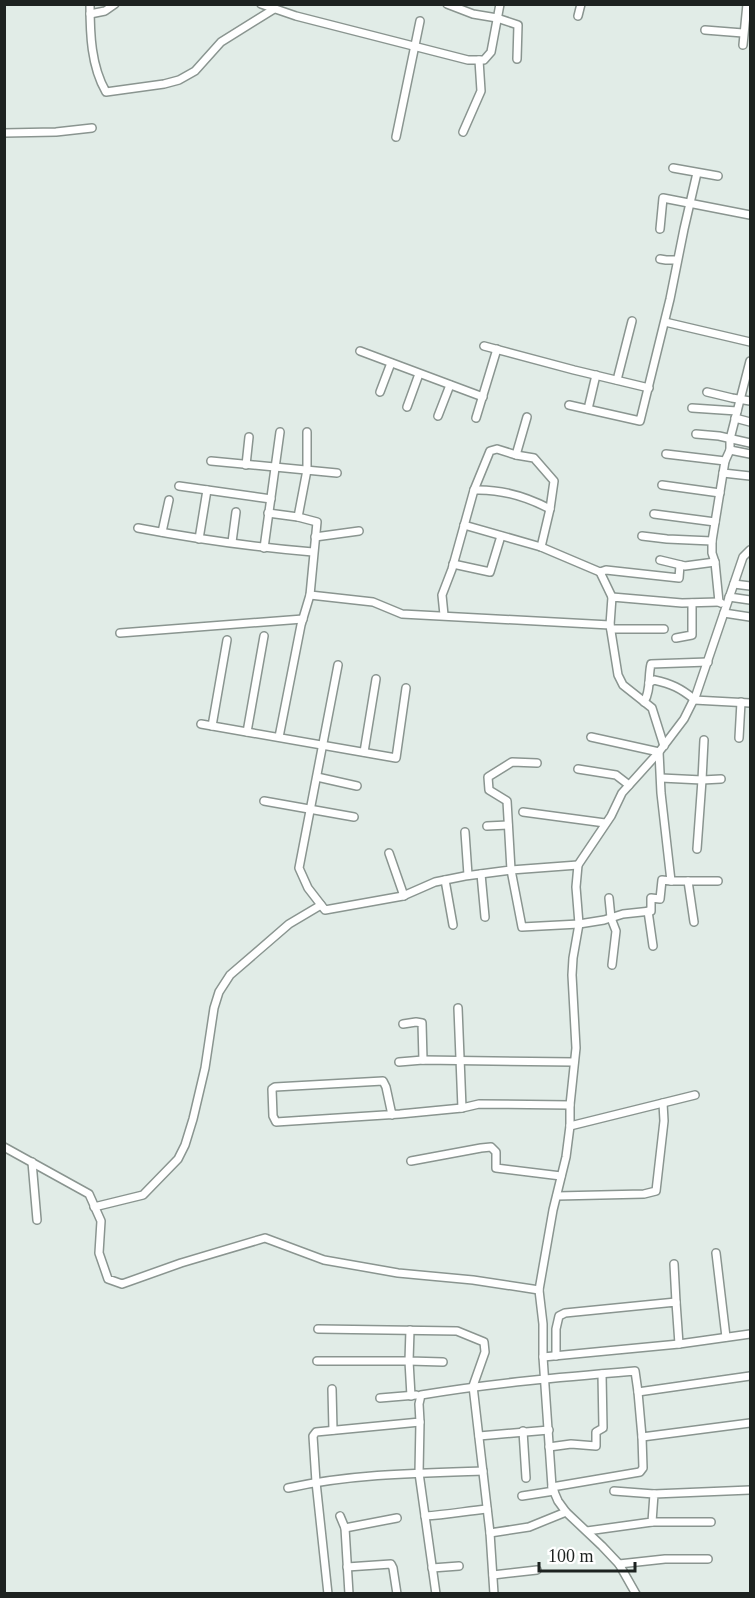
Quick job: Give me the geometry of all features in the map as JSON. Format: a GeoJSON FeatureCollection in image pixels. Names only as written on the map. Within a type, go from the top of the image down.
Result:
{"type":"FeatureCollection","features":[{"type":"Feature","properties":{"kind":"street"},"geometry":{"type":"LineString","coordinates":[[90,4],[94,57],[98,78],[106,92],[179,80],[195,71],[221,42],[274,9]]}},
{"type":"Feature","properties":{"kind":"street"},"geometry":{"type":"LineString","coordinates":[[90,14],[105,11],[115,4]]}},
{"type":"Feature","properties":{"kind":"street"},"geometry":{"type":"LineString","coordinates":[[261,4],[296,16],[468,60],[484,60],[491,52],[500,4]]}},
{"type":"Feature","properties":{"kind":"street"},"geometry":{"type":"LineString","coordinates":[[447,4],[473,14],[497,18],[518,25],[517,59]]}},
{"type":"Feature","properties":{"kind":"street"},"geometry":{"type":"LineString","coordinates":[[578,16],[581,4]]}},
{"type":"Feature","properties":{"kind":"street"},"geometry":{"type":"LineString","coordinates":[[743,45],[747,4]]}},
{"type":"Feature","properties":{"kind":"street"},"geometry":{"type":"LineString","coordinates":[[396,137],[420,21]]}},
{"type":"Feature","properties":{"kind":"street"},"geometry":{"type":"LineString","coordinates":[[705,30],[743,33]]}},
{"type":"Feature","properties":{"kind":"street"},"geometry":{"type":"LineString","coordinates":[[463,132],[481,92],[479,60]]}},
{"type":"Feature","properties":{"kind":"street"},"geometry":{"type":"LineString","coordinates":[[4,133],[56,132],[92,128]]}},
{"type":"Feature","properties":{"kind":"street"},"geometry":{"type":"LineString","coordinates":[[673,168],[718,176]]}},
{"type":"Feature","properties":{"kind":"street"},"geometry":{"type":"LineString","coordinates":[[569,405],[640,421],[665,322],[697,172]]}},
{"type":"Feature","properties":{"kind":"street"},"geometry":{"type":"LineString","coordinates":[[660,229],[663,198],[750,215]]}},
{"type":"Feature","properties":{"kind":"street"},"geometry":{"type":"LineString","coordinates":[[660,259],[677,260]]}},
{"type":"Feature","properties":{"kind":"street"},"geometry":{"type":"LineString","coordinates":[[617,380],[632,321]]}},
{"type":"Feature","properties":{"kind":"street"},"geometry":{"type":"LineString","coordinates":[[665,322],[750,342]]}},
{"type":"Feature","properties":{"kind":"street"},"geometry":{"type":"LineString","coordinates":[[484,346],[649,388]]}},
{"type":"Feature","properties":{"kind":"street"},"geometry":{"type":"LineString","coordinates":[[476,418],[497,349]]}},
{"type":"Feature","properties":{"kind":"street"},"geometry":{"type":"LineString","coordinates":[[360,351],[483,397]]}},
{"type":"Feature","properties":{"kind":"street"},"geometry":{"type":"LineString","coordinates":[[723,607],[712,553],[712,541],[725,461],[730,450],[730,439],[750,360]]}},
{"type":"Feature","properties":{"kind":"street"},"geometry":{"type":"LineString","coordinates":[[380,392],[391,363]]}},
{"type":"Feature","properties":{"kind":"street"},"geometry":{"type":"LineString","coordinates":[[407,407],[419,374]]}},
{"type":"Feature","properties":{"kind":"street"},"geometry":{"type":"LineString","coordinates":[[588,409],[596,375]]}},
{"type":"Feature","properties":{"kind":"street"},"geometry":{"type":"LineString","coordinates":[[438,416],[450,385]]}},
{"type":"Feature","properties":{"kind":"street"},"geometry":{"type":"LineString","coordinates":[[707,392],[750,401]]}},
{"type":"Feature","properties":{"kind":"street"},"geometry":{"type":"LineString","coordinates":[[692,408],[736,415],[750,422]]}},
{"type":"Feature","properties":{"kind":"street"},"geometry":{"type":"LineString","coordinates":[[516,455],[527,417]]}},
{"type":"Feature","properties":{"kind":"street"},"geometry":{"type":"LineString","coordinates":[[264,548],[280,432]]}},
{"type":"Feature","properties":{"kind":"street"},"geometry":{"type":"LineString","coordinates":[[298,517],[307,470],[307,432]]}},
{"type":"Feature","properties":{"kind":"street"},"geometry":{"type":"LineString","coordinates":[[696,434],[750,443]]}},
{"type":"Feature","properties":{"kind":"street"},"geometry":{"type":"LineString","coordinates":[[246,465],[249,437]]}},
{"type":"Feature","properties":{"kind":"street"},"geometry":{"type":"LineString","coordinates":[[444,615],[442,594],[474,490],[490,451],[498,449],[534,458],[554,481],[541,547]]}},
{"type":"Feature","properties":{"kind":"street"},"geometry":{"type":"LineString","coordinates":[[730,450],[750,454]]}},
{"type":"Feature","properties":{"kind":"street"},"geometry":{"type":"LineString","coordinates":[[666,454],[725,461]]}},
{"type":"Feature","properties":{"kind":"street"},"geometry":{"type":"LineString","coordinates":[[211,461],[336,473]]}},
{"type":"Feature","properties":{"kind":"street"},"geometry":{"type":"LineString","coordinates":[[723,474],[750,476]]}},
{"type":"Feature","properties":{"kind":"street"},"geometry":{"type":"LineString","coordinates":[[662,485],[720,493]]}},
{"type":"Feature","properties":{"kind":"street"},"geometry":{"type":"LineString","coordinates":[[178,486],[270,500]]}},
{"type":"Feature","properties":{"kind":"street"},"geometry":{"type":"LineString","coordinates":[[199,539],[207,490]]}},
{"type":"Feature","properties":{"kind":"street"},"geometry":{"type":"LineString","coordinates":[[474,490],[486,490],[530,499],[550,509]]}},
{"type":"Feature","properties":{"kind":"street"},"geometry":{"type":"LineString","coordinates":[[162,532],[169,500]]}},
{"type":"Feature","properties":{"kind":"street"},"geometry":{"type":"LineString","coordinates":[[232,542],[236,512]]}},
{"type":"Feature","properties":{"kind":"street"},"geometry":{"type":"LineString","coordinates":[[268,513],[317,522],[310,595],[279,737]]}},
{"type":"Feature","properties":{"kind":"street"},"geometry":{"type":"LineString","coordinates":[[654,514],[715,522]]}},
{"type":"Feature","properties":{"kind":"street"},"geometry":{"type":"LineString","coordinates":[[464,525],[541,547],[600,572],[612,597],[610,627],[618,675],[623,685],[651,708],[661,749],[661,778],[671,881]]}},
{"type":"Feature","properties":{"kind":"street"},"geometry":{"type":"LineString","coordinates":[[138,528],[264,548],[313,552]]}},
{"type":"Feature","properties":{"kind":"street"},"geometry":{"type":"LineString","coordinates":[[315,537],[359,531]]}},
{"type":"Feature","properties":{"kind":"street"},"geometry":{"type":"LineString","coordinates":[[453,564],[490,572],[501,536]]}},
{"type":"Feature","properties":{"kind":"street"},"geometry":{"type":"LineString","coordinates":[[642,536],[712,541]]}},
{"type":"Feature","properties":{"kind":"street"},"geometry":{"type":"LineString","coordinates":[[636,1593],[618,1564],[566,1512],[553,1489],[549,1447],[543,1324],[539,1290],[570,1126],[576,1047],[572,975],[579,924],[576,887],[578,865],[611,816],[622,793],[684,719],[694,700],[708,662],[723,607],[729,597],[743,557],[750,550]]}},
{"type":"Feature","properties":{"kind":"street"},"geometry":{"type":"LineString","coordinates":[[660,560],[685,566],[715,562]]}},
{"type":"Feature","properties":{"kind":"street"},"geometry":{"type":"LineString","coordinates":[[600,572],[606,570],[679,578],[680,565]]}},
{"type":"Feature","properties":{"kind":"street"},"geometry":{"type":"LineString","coordinates":[[734,584],[750,586]]}},
{"type":"Feature","properties":{"kind":"street"},"geometry":{"type":"LineString","coordinates":[[310,595],[373,602],[402,614],[664,629]]}},
{"type":"Feature","properties":{"kind":"street"},"geometry":{"type":"LineString","coordinates":[[612,597],[723,607],[750,617]]}},
{"type":"Feature","properties":{"kind":"street"},"geometry":{"type":"LineString","coordinates":[[729,597],[750,600]]}},
{"type":"Feature","properties":{"kind":"street"},"geometry":{"type":"LineString","coordinates":[[676,638],[692,635],[692,603]]}},
{"type":"Feature","properties":{"kind":"street"},"geometry":{"type":"LineString","coordinates":[[120,633],[303,619]]}},
{"type":"Feature","properties":{"kind":"street"},"geometry":{"type":"LineString","coordinates":[[248,732],[264,636]]}},
{"type":"Feature","properties":{"kind":"street"},"geometry":{"type":"LineString","coordinates":[[212,726],[227,639]]}},
{"type":"Feature","properties":{"kind":"street"},"geometry":{"type":"LineString","coordinates":[[644,702],[651,664],[708,662]]}},
{"type":"Feature","properties":{"kind":"street"},"geometry":{"type":"LineString","coordinates":[[338,665],[299,868],[308,888],[325,910],[404,896],[435,882],[468,875],[578,865]]}},
{"type":"Feature","properties":{"kind":"street"},"geometry":{"type":"LineString","coordinates":[[364,752],[376,679]]}},
{"type":"Feature","properties":{"kind":"street"},"geometry":{"type":"LineString","coordinates":[[649,683],[654,680],[681,688],[694,700],[750,703]]}},
{"type":"Feature","properties":{"kind":"street"},"geometry":{"type":"LineString","coordinates":[[201,724],[396,758],[406,688]]}},
{"type":"Feature","properties":{"kind":"street"},"geometry":{"type":"LineString","coordinates":[[739,738],[741,702]]}},
{"type":"Feature","properties":{"kind":"street"},"geometry":{"type":"LineString","coordinates":[[591,738],[661,749]]}},
{"type":"Feature","properties":{"kind":"street"},"geometry":{"type":"LineString","coordinates":[[697,849],[704,741]]}},
{"type":"Feature","properties":{"kind":"street"},"geometry":{"type":"LineString","coordinates":[[537,763],[512,762],[488,777],[489,790],[507,801],[511,870],[522,927],[579,924],[651,910],[651,898],[660,899],[662,880],[718,881]]}},
{"type":"Feature","properties":{"kind":"street"},"geometry":{"type":"LineString","coordinates":[[578,769],[616,775],[629,784]]}},
{"type":"Feature","properties":{"kind":"street"},"geometry":{"type":"LineString","coordinates":[[317,777],[357,786]]}},
{"type":"Feature","properties":{"kind":"street"},"geometry":{"type":"LineString","coordinates":[[661,778],[721,779]]}},
{"type":"Feature","properties":{"kind":"street"},"geometry":{"type":"LineString","coordinates":[[264,801],[354,817]]}},
{"type":"Feature","properties":{"kind":"street"},"geometry":{"type":"LineString","coordinates":[[523,812],[605,823]]}},
{"type":"Feature","properties":{"kind":"street"},"geometry":{"type":"LineString","coordinates":[[487,826],[508,825]]}},
{"type":"Feature","properties":{"kind":"street"},"geometry":{"type":"LineString","coordinates":[[465,832],[468,875]]}},
{"type":"Feature","properties":{"kind":"street"},"geometry":{"type":"LineString","coordinates":[[389,854],[404,896]]}},
{"type":"Feature","properties":{"kind":"street"},"geometry":{"type":"LineString","coordinates":[[481,874],[485,917]]}},
{"type":"Feature","properties":{"kind":"street"},"geometry":{"type":"LineString","coordinates":[[445,880],[453,925]]}},
{"type":"Feature","properties":{"kind":"street"},"geometry":{"type":"LineString","coordinates":[[688,881],[694,922]]}},
{"type":"Feature","properties":{"kind":"street"},"geometry":{"type":"LineString","coordinates":[[609,898],[611,918],[616,931],[612,965]]}},
{"type":"Feature","properties":{"kind":"street"},"geometry":{"type":"LineString","coordinates":[[94,1207],[143,1195],[178,1159],[193,1119],[219,992],[230,975],[289,924],[321,905]]}},
{"type":"Feature","properties":{"kind":"street"},"geometry":{"type":"LineString","coordinates":[[648,911],[653,946]]}},
{"type":"Feature","properties":{"kind":"street"},"geometry":{"type":"LineString","coordinates":[[458,1008],[462,1108]]}},
{"type":"Feature","properties":{"kind":"street"},"geometry":{"type":"LineString","coordinates":[[403,1024],[422,1023],[423,1060]]}},
{"type":"Feature","properties":{"kind":"street"},"geometry":{"type":"LineString","coordinates":[[399,1062],[423,1060],[574,1062]]}},
{"type":"Feature","properties":{"kind":"street"},"geometry":{"type":"LineString","coordinates":[[392,1115],[387,1087],[383,1081],[272,1089],[273,1116],[276,1122],[392,1115],[462,1108],[479,1104],[570,1105]]}},
{"type":"Feature","properties":{"kind":"street"},"geometry":{"type":"LineString","coordinates":[[570,1126],[695,1095]]}},
{"type":"Feature","properties":{"kind":"street"},"geometry":{"type":"LineString","coordinates":[[556,1196],[644,1194],[656,1191],[664,1122],[663,1103]]}},
{"type":"Feature","properties":{"kind":"street"},"geometry":{"type":"LineString","coordinates":[[4,1147],[88,1194],[101,1221],[99,1253],[108,1279],[122,1284],[181,1263],[265,1238],[324,1260],[398,1273],[473,1280],[539,1290]]}},
{"type":"Feature","properties":{"kind":"street"},"geometry":{"type":"LineString","coordinates":[[411,1161],[491,1147],[496,1152],[496,1168],[561,1176]]}},
{"type":"Feature","properties":{"kind":"street"},"geometry":{"type":"LineString","coordinates":[[32,1162],[37,1220]]}},
{"type":"Feature","properties":{"kind":"street"},"geometry":{"type":"LineString","coordinates":[[716,1253],[726,1337]]}},
{"type":"Feature","properties":{"kind":"street"},"geometry":{"type":"LineString","coordinates":[[674,1264],[679,1344]]}},
{"type":"Feature","properties":{"kind":"street"},"geometry":{"type":"LineString","coordinates":[[556,1356],[556,1329],[559,1316],[565,1313],[676,1302]]}},
{"type":"Feature","properties":{"kind":"street"},"geometry":{"type":"LineString","coordinates":[[543,1324],[558,1322]]}},
{"type":"Feature","properties":{"kind":"street"},"geometry":{"type":"LineString","coordinates":[[318,1329],[458,1331],[483,1342],[484,1352],[473,1386],[490,1533],[494,1593]]}},
{"type":"Feature","properties":{"kind":"street"},"geometry":{"type":"LineString","coordinates":[[410,1330],[411,1396]]}},
{"type":"Feature","properties":{"kind":"street"},"geometry":{"type":"LineString","coordinates":[[543,1357],[679,1344],[750,1334]]}},
{"type":"Feature","properties":{"kind":"street"},"geometry":{"type":"LineString","coordinates":[[317,1361],[444,1362]]}},
{"type":"Feature","properties":{"kind":"street"},"geometry":{"type":"LineString","coordinates":[[380,1398],[421,1395],[544,1378],[635,1371],[642,1437],[643,1468],[640,1472],[522,1496]]}},
{"type":"Feature","properties":{"kind":"street"},"geometry":{"type":"LineString","coordinates":[[549,1447],[572,1444],[596,1446],[596,1432],[603,1428],[602,1374]]}},
{"type":"Feature","properties":{"kind":"street"},"geometry":{"type":"LineString","coordinates":[[638,1392],[750,1376]]}},
{"type":"Feature","properties":{"kind":"street"},"geometry":{"type":"LineString","coordinates":[[332,1389],[333,1430]]}},
{"type":"Feature","properties":{"kind":"street"},"geometry":{"type":"LineString","coordinates":[[421,1395],[419,1473],[436,1593]]}},
{"type":"Feature","properties":{"kind":"street"},"geometry":{"type":"LineString","coordinates":[[328,1593],[313,1436],[319,1431],[420,1422]]}},
{"type":"Feature","properties":{"kind":"street"},"geometry":{"type":"LineString","coordinates":[[642,1437],[750,1423]]}},
{"type":"Feature","properties":{"kind":"street"},"geometry":{"type":"LineString","coordinates":[[479,1436],[549,1430]]}},
{"type":"Feature","properties":{"kind":"street"},"geometry":{"type":"LineString","coordinates":[[523,1431],[526,1478]]}},
{"type":"Feature","properties":{"kind":"street"},"geometry":{"type":"LineString","coordinates":[[288,1488],[316,1482],[419,1473],[483,1471]]}},
{"type":"Feature","properties":{"kind":"street"},"geometry":{"type":"LineString","coordinates":[[614,1491],[654,1494],[750,1490]]}},
{"type":"Feature","properties":{"kind":"street"},"geometry":{"type":"LineString","coordinates":[[652,1522],[654,1494]]}},
{"type":"Feature","properties":{"kind":"street"},"geometry":{"type":"LineString","coordinates":[[425,1516],[487,1509]]}},
{"type":"Feature","properties":{"kind":"street"},"geometry":{"type":"LineString","coordinates":[[490,1533],[529,1527],[566,1512]]}},
{"type":"Feature","properties":{"kind":"street"},"geometry":{"type":"LineString","coordinates":[[340,1516],[345,1528],[349,1593]]}},
{"type":"Feature","properties":{"kind":"street"},"geometry":{"type":"LineString","coordinates":[[345,1528],[397,1518]]}},
{"type":"Feature","properties":{"kind":"street"},"geometry":{"type":"LineString","coordinates":[[587,1531],[652,1522],[711,1522]]}},
{"type":"Feature","properties":{"kind":"street"},"geometry":{"type":"LineString","coordinates":[[618,1564],[665,1559],[708,1559]]}},
{"type":"Feature","properties":{"kind":"street"},"geometry":{"type":"LineString","coordinates":[[347,1567],[392,1564],[397,1593]]}},
{"type":"Feature","properties":{"kind":"street"},"geometry":{"type":"LineString","coordinates":[[432,1568],[459,1566]]}},
{"type":"Feature","properties":{"kind":"street"},"geometry":{"type":"LineString","coordinates":[[493,1575],[537,1570]]}}]}
